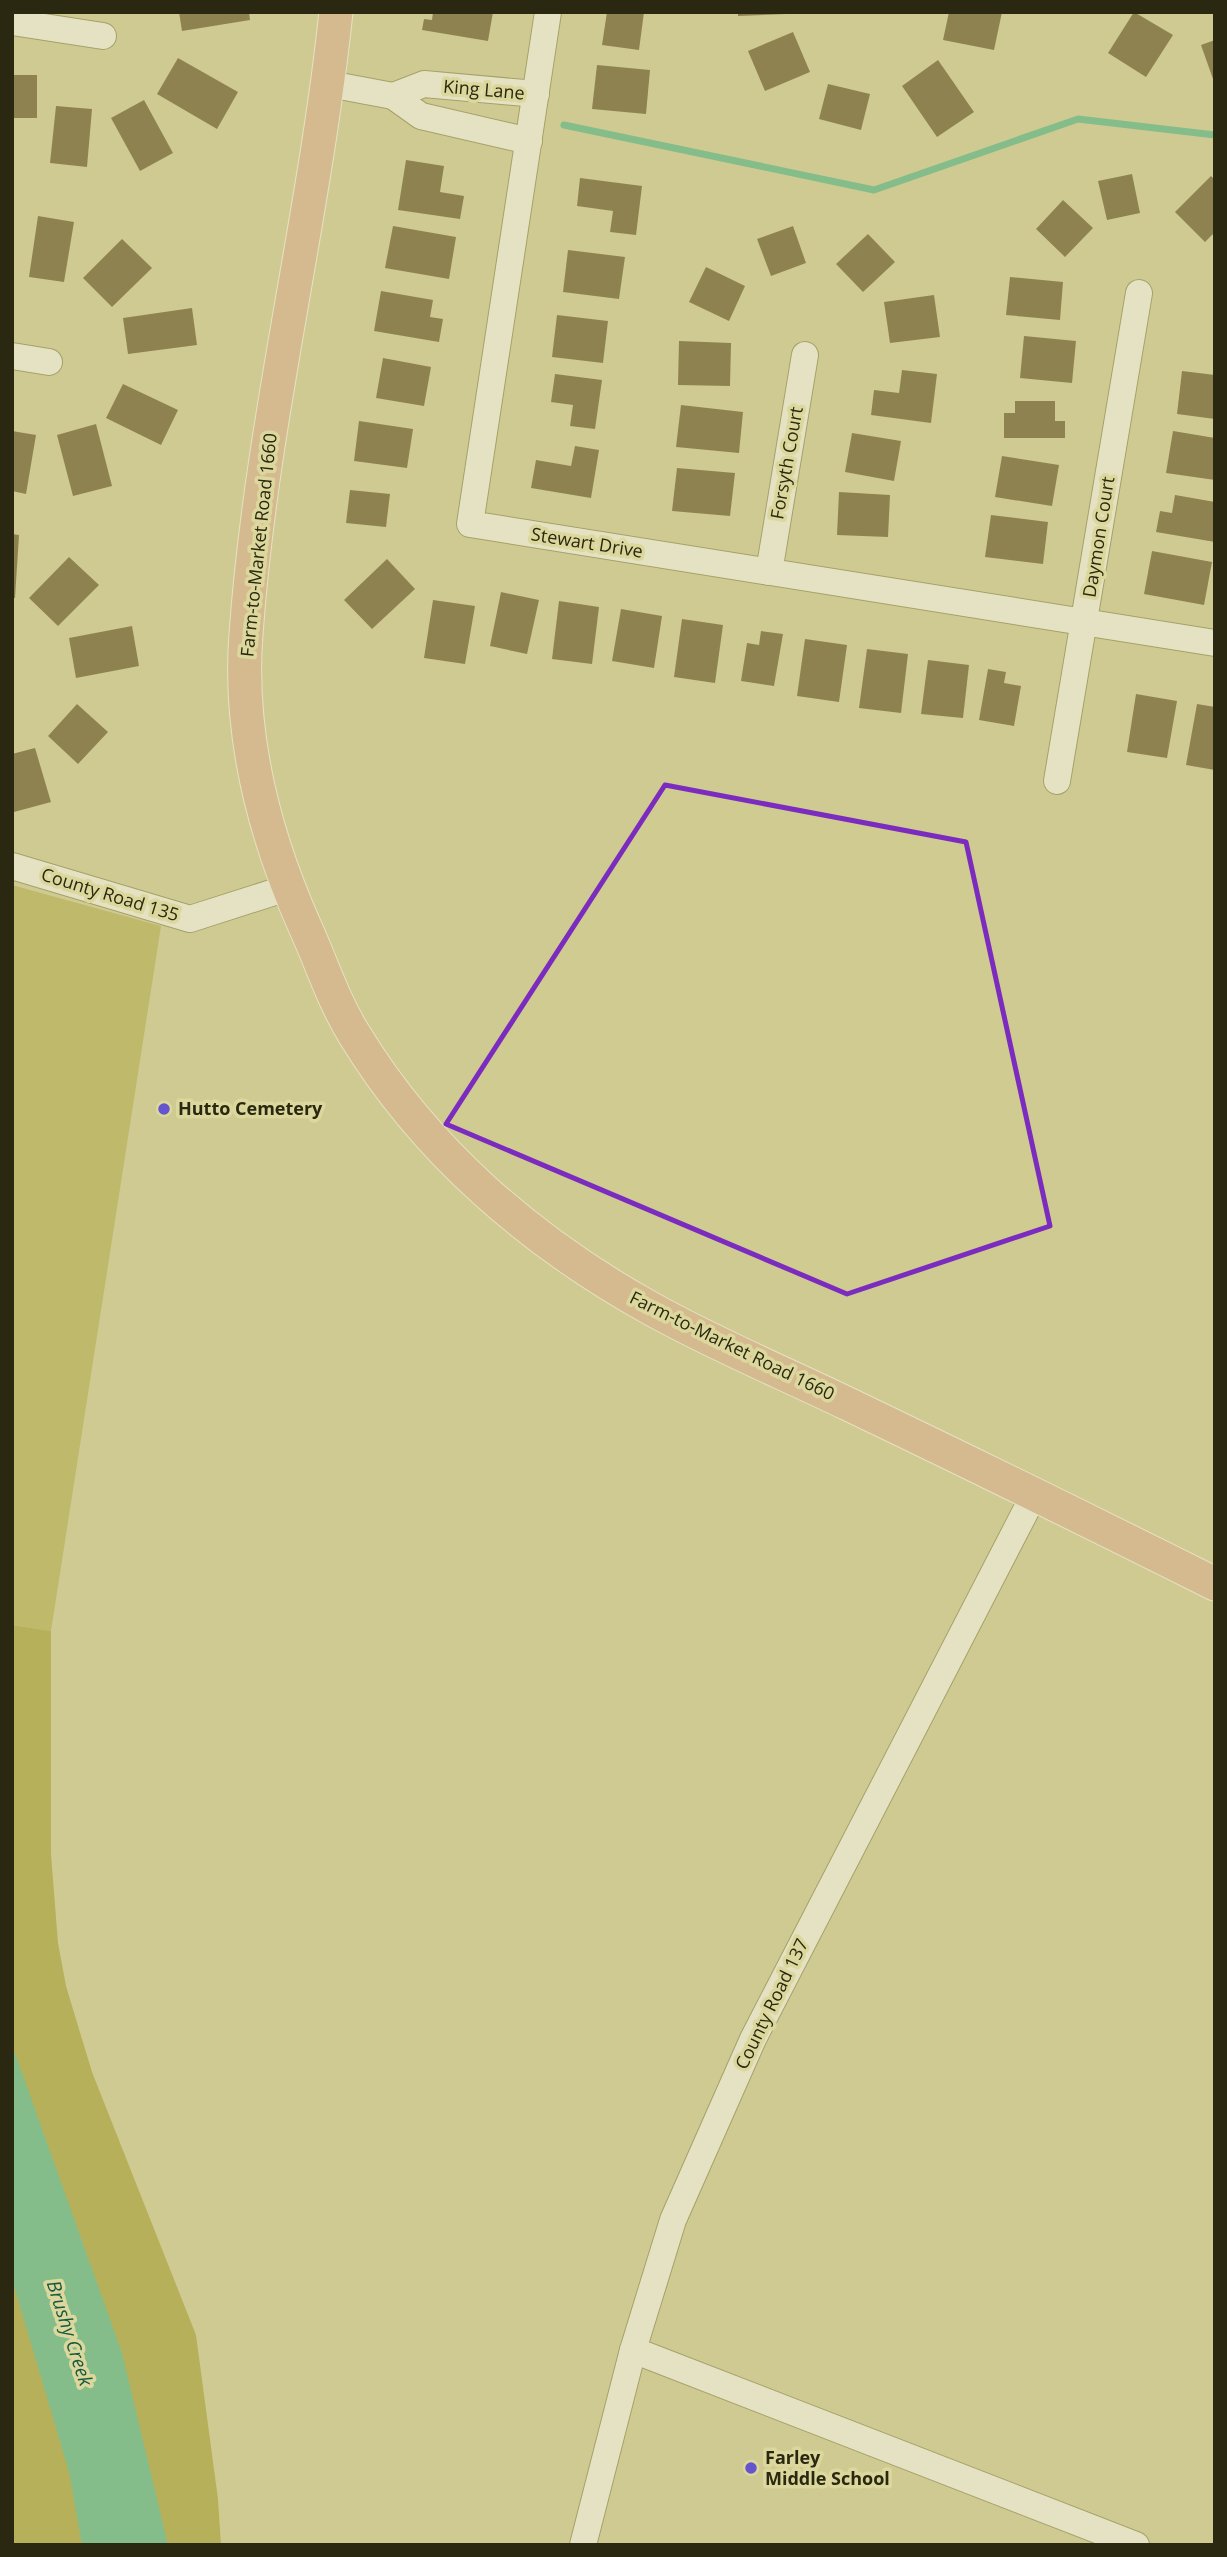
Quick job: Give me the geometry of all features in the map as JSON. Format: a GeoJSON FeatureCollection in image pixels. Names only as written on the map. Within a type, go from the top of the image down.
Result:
{"type":"FeatureCollection","features":[{"type":"Feature","properties":{"kind":"main road","name":"Farm-to-Market Road 1660"},"geometry":{"type":"LineString","coordinates":[[337,12],[329,84],[267,457],[246,635],[245,688],[265,827],[287,888],[341,1012],[384,1081],[446,1154],[511,1215],[590,1272],[653,1310],[1035,1493],[1215,1584]]}},
{"type":"Feature","properties":{"kind":"street","name":"Stewart Drive"},"geometry":{"type":"LineString","coordinates":[[548,12],[470,524],[1215,643]]}},
{"type":"Feature","properties":{"kind":"street"},"geometry":{"type":"LineString","coordinates":[[12,22],[103,36]]}},
{"type":"Feature","properties":{"kind":"street","name":"King Lane"},"geometry":{"type":"LineString","coordinates":[[329,84],[393,96],[421,116],[529,141]]}},
{"type":"Feature","properties":{"kind":"street","name":"King Lane"},"geometry":{"type":"LineString","coordinates":[[393,96],[424,84],[536,94]]}},
{"type":"Feature","properties":{"kind":"street","name":"Daymon Court"},"geometry":{"type":"LineString","coordinates":[[1057,782],[1139,293]]}},
{"type":"Feature","properties":{"kind":"street","name":"Forsyth Court"},"geometry":{"type":"LineString","coordinates":[[769,572],[805,355]]}},
{"type":"Feature","properties":{"kind":"street"},"geometry":{"type":"LineString","coordinates":[[12,356],[49,362]]}},
{"type":"Feature","properties":{"kind":"street","name":"County Road 135"},"geometry":{"type":"LineString","coordinates":[[12,866],[190,919],[287,888]]}},
{"type":"Feature","properties":{"kind":"street","name":"County Road 137"},"geometry":{"type":"LineString","coordinates":[[583,2545],[633,2350],[673,2220],[753,2039],[1035,1493]]}},
{"type":"Feature","properties":{"kind":"street"},"geometry":{"type":"LineString","coordinates":[[633,2350],[1136,2545]]}},
{"type":"Feature","properties":{"kind":"highlighted area"},"geometry":{"type":"Polygon","coordinates":[[[665,785],[966,842],[1050,1226],[847,1294],[446,1124],[665,785]]]}},
{"type":"Feature","properties":{"kind":"shaded area"},"geometry":{"type":"Polygon","coordinates":[[[12,885],[161,926],[51,1631],[12,1625],[12,885]]]}},
{"type":"Feature","properties":{"kind":"shaded area"},"geometry":{"type":"Polygon","coordinates":[[[12,1625],[51,1631],[51,1854],[58,1943],[66,1986],[92,2072],[196,2335],[218,2499],[221,2545],[12,2545],[12,1625]]]}},
{"type":"Feature","properties":{"kind":"water","name":"Brushy Creek"},"geometry":{"type":"Polygon","coordinates":[[[12,2045],[122,2353],[168,2545],[82,2545],[69,2472],[12,2279],[12,2045]]]}},
{"type":"Feature","properties":{"kind":"building"},"geometry":{"type":"Polygon","coordinates":[[[179,12],[249,12],[250,20],[182,31],[179,12]]]}},
{"type":"Feature","properties":{"kind":"building"},"geometry":{"type":"Polygon","coordinates":[[[433,12],[493,12],[488,41],[422,30],[424,19],[432,20],[433,12]]]}},
{"type":"Feature","properties":{"kind":"building"},"geometry":{"type":"Polygon","coordinates":[[[607,12],[644,12],[639,50],[602,45],[607,12]]]}},
{"type":"Feature","properties":{"kind":"building"},"geometry":{"type":"Polygon","coordinates":[[[738,12],[786,12],[786,14],[738,16],[738,12]]]}},
{"type":"Feature","properties":{"kind":"building"},"geometry":{"type":"Polygon","coordinates":[[[949,12],[1002,12],[994,50],[943,40],[949,12]]]}},
{"type":"Feature","properties":{"kind":"building"},"geometry":{"type":"Polygon","coordinates":[[[1134,12],[1173,35],[1146,77],[1108,53],[1134,12]]]}},
{"type":"Feature","properties":{"kind":"building"},"geometry":{"type":"Polygon","coordinates":[[[793,32],[810,72],[765,91],[748,51],[793,32]]]}},
{"type":"Feature","properties":{"kind":"building"},"geometry":{"type":"Polygon","coordinates":[[[1215,40],[1215,82],[1214,82],[1201,45],[1215,40]]]}},
{"type":"Feature","properties":{"kind":"building"},"geometry":{"type":"Polygon","coordinates":[[[178,58],[238,92],[217,129],[157,94],[178,58]]]}},
{"type":"Feature","properties":{"kind":"building"},"geometry":{"type":"Polygon","coordinates":[[[938,60],[974,112],[937,137],[902,86],[938,60]]]}},
{"type":"Feature","properties":{"kind":"building"},"geometry":{"type":"Polygon","coordinates":[[[597,65],[650,70],[646,114],[592,109],[597,65]]]}},
{"type":"Feature","properties":{"kind":"building"},"geometry":{"type":"Polygon","coordinates":[[[12,75],[37,75],[37,118],[12,118],[12,75]]]}},
{"type":"Feature","properties":{"kind":"building"},"geometry":{"type":"Polygon","coordinates":[[[828,84],[870,94],[861,130],[819,119],[828,84]]]}},
{"type":"Feature","properties":{"kind":"building"},"geometry":{"type":"Polygon","coordinates":[[[144,100],[173,153],[140,171],[111,118],[144,100]]]}},
{"type":"Feature","properties":{"kind":"building"},"geometry":{"type":"Polygon","coordinates":[[[56,106],[92,109],[87,167],[50,163],[56,106]]]}},
{"type":"Feature","properties":{"kind":"building"},"geometry":{"type":"Polygon","coordinates":[[[406,160],[444,166],[440,192],[464,196],[460,219],[398,210],[406,160]]]}},
{"type":"Feature","properties":{"kind":"building"},"geometry":{"type":"Polygon","coordinates":[[[1132,174],[1140,213],[1107,220],[1098,181],[1132,174]]]}},
{"type":"Feature","properties":{"kind":"building"},"geometry":{"type":"Polygon","coordinates":[[[1211,176],[1215,180],[1215,232],[1205,242],[1175,212],[1211,176]]]}},
{"type":"Feature","properties":{"kind":"building"},"geometry":{"type":"Polygon","coordinates":[[[580,178],[642,186],[636,235],[610,232],[613,211],[577,206],[580,178]]]}},
{"type":"Feature","properties":{"kind":"building"},"geometry":{"type":"Polygon","coordinates":[[[1063,200],[1093,228],[1065,257],[1036,229],[1063,200]]]}},
{"type":"Feature","properties":{"kind":"building"},"geometry":{"type":"Polygon","coordinates":[[[38,216],[74,222],[64,282],[29,277],[38,216]]]}},
{"type":"Feature","properties":{"kind":"building"},"geometry":{"type":"Polygon","coordinates":[[[393,226],[456,237],[449,279],[385,268],[393,226]]]}},
{"type":"Feature","properties":{"kind":"building"},"geometry":{"type":"Polygon","coordinates":[[[793,226],[806,263],[771,276],[757,239],[793,226]]]}},
{"type":"Feature","properties":{"kind":"building"},"geometry":{"type":"Polygon","coordinates":[[[868,234],[895,262],[863,292],[836,264],[868,234]]]}},
{"type":"Feature","properties":{"kind":"building"},"geometry":{"type":"Polygon","coordinates":[[[122,239],[152,268],[112,307],[83,278],[122,239]]]}},
{"type":"Feature","properties":{"kind":"building"},"geometry":{"type":"Polygon","coordinates":[[[568,250],[625,257],[619,299],[563,292],[568,250]]]}},
{"type":"Feature","properties":{"kind":"building"},"geometry":{"type":"Polygon","coordinates":[[[706,267],[745,286],[729,321],[689,302],[706,267]]]}},
{"type":"Feature","properties":{"kind":"building"},"geometry":{"type":"Polygon","coordinates":[[[1010,277],[1063,282],[1060,320],[1006,315],[1010,277]]]}},
{"type":"Feature","properties":{"kind":"building"},"geometry":{"type":"Polygon","coordinates":[[[381,291],[433,300],[430,317],[443,319],[439,342],[374,331],[381,291]]]}},
{"type":"Feature","properties":{"kind":"building"},"geometry":{"type":"Polygon","coordinates":[[[934,295],[940,337],[890,343],[884,302],[934,295]]]}},
{"type":"Feature","properties":{"kind":"building"},"geometry":{"type":"Polygon","coordinates":[[[192,308],[197,345],[128,354],[123,318],[192,308]]]}},
{"type":"Feature","properties":{"kind":"building"},"geometry":{"type":"Polygon","coordinates":[[[557,315],[608,321],[603,363],[552,357],[557,315]]]}},
{"type":"Feature","properties":{"kind":"building"},"geometry":{"type":"Polygon","coordinates":[[[1024,336],[1076,341],[1072,383],[1020,378],[1024,336]]]}},
{"type":"Feature","properties":{"kind":"building"},"geometry":{"type":"Polygon","coordinates":[[[679,341],[731,343],[730,386],[678,385],[679,341]]]}},
{"type":"Feature","properties":{"kind":"building"},"geometry":{"type":"Polygon","coordinates":[[[383,358],[431,367],[424,406],[376,398],[383,358]]]}},
{"type":"Feature","properties":{"kind":"building"},"geometry":{"type":"Polygon","coordinates":[[[902,370],[937,374],[931,423],[871,415],[874,390],[899,393],[902,370]]]}},
{"type":"Feature","properties":{"kind":"building"},"geometry":{"type":"Polygon","coordinates":[[[1182,371],[1215,375],[1215,419],[1177,414],[1182,371]]]}},
{"type":"Feature","properties":{"kind":"building"},"geometry":{"type":"Polygon","coordinates":[[[555,374],[602,380],[595,429],[570,426],[573,405],[551,402],[555,374]]]}},
{"type":"Feature","properties":{"kind":"building"},"geometry":{"type":"Polygon","coordinates":[[[123,384],[178,410],[161,445],[106,418],[123,384]]]}},
{"type":"Feature","properties":{"kind":"building"},"geometry":{"type":"Polygon","coordinates":[[[1015,401],[1055,401],[1055,421],[1065,421],[1065,438],[1004,438],[1004,413],[1015,413],[1015,401]]]}},
{"type":"Feature","properties":{"kind":"building"},"geometry":{"type":"Polygon","coordinates":[[[681,405],[743,412],[739,453],[676,447],[681,405]]]}},
{"type":"Feature","properties":{"kind":"building"},"geometry":{"type":"Polygon","coordinates":[[[359,421],[413,429],[407,468],[354,461],[359,421]]]}},
{"type":"Feature","properties":{"kind":"building"},"geometry":{"type":"Polygon","coordinates":[[[96,424],[112,486],[73,496],[57,435],[96,424]]]}},
{"type":"Feature","properties":{"kind":"building"},"geometry":{"type":"Polygon","coordinates":[[[12,431],[36,435],[26,494],[12,491],[12,431]]]}},
{"type":"Feature","properties":{"kind":"building"},"geometry":{"type":"Polygon","coordinates":[[[1173,431],[1215,438],[1215,480],[1166,473],[1173,431]]]}},
{"type":"Feature","properties":{"kind":"building"},"geometry":{"type":"Polygon","coordinates":[[[852,433],[901,441],[894,481],[845,472],[852,433]]]}},
{"type":"Feature","properties":{"kind":"building"},"geometry":{"type":"Polygon","coordinates":[[[575,446],[599,450],[591,498],[531,488],[536,460],[571,466],[575,446]]]}},
{"type":"Feature","properties":{"kind":"building"},"geometry":{"type":"Polygon","coordinates":[[[1002,456],[1059,465],[1052,506],[995,497],[1002,456]]]}},
{"type":"Feature","properties":{"kind":"building"},"geometry":{"type":"Polygon","coordinates":[[[677,468],[735,473],[730,516],[672,511],[677,468]]]}},
{"type":"Feature","properties":{"kind":"building"},"geometry":{"type":"Polygon","coordinates":[[[350,490],[390,494],[386,527],[346,523],[350,490]]]}},
{"type":"Feature","properties":{"kind":"building"},"geometry":{"type":"Polygon","coordinates":[[[839,492],[890,495],[888,537],[837,535],[839,492]]]}},
{"type":"Feature","properties":{"kind":"building"},"geometry":{"type":"Polygon","coordinates":[[[1175,495],[1215,502],[1215,542],[1156,532],[1160,511],[1172,513],[1175,495]]]}},
{"type":"Feature","properties":{"kind":"building"},"geometry":{"type":"Polygon","coordinates":[[[991,515],[1048,522],[1043,564],[985,557],[991,515]]]}},
{"type":"Feature","properties":{"kind":"building"},"geometry":{"type":"Polygon","coordinates":[[[12,534],[19,535],[15,598],[12,598],[12,534]]]}},
{"type":"Feature","properties":{"kind":"building"},"geometry":{"type":"Polygon","coordinates":[[[1152,551],[1212,562],[1204,605],[1144,594],[1152,551]]]}},
{"type":"Feature","properties":{"kind":"building"},"geometry":{"type":"Polygon","coordinates":[[[69,557],[99,585],[58,626],[29,598],[69,557]]]}},
{"type":"Feature","properties":{"kind":"building"},"geometry":{"type":"Polygon","coordinates":[[[387,559],[415,589],[372,629],[344,600],[387,559]]]}},
{"type":"Feature","properties":{"kind":"building"},"geometry":{"type":"Polygon","coordinates":[[[501,592],[539,600],[527,654],[490,646],[501,592]]]}},
{"type":"Feature","properties":{"kind":"building"},"geometry":{"type":"Polygon","coordinates":[[[433,600],[475,606],[465,664],[424,658],[433,600]]]}},
{"type":"Feature","properties":{"kind":"building"},"geometry":{"type":"Polygon","coordinates":[[[559,601],[599,607],[592,664],[552,659],[559,601]]]}},
{"type":"Feature","properties":{"kind":"building"},"geometry":{"type":"Polygon","coordinates":[[[621,609],[662,616],[654,668],[612,661],[621,609]]]}},
{"type":"Feature","properties":{"kind":"building"},"geometry":{"type":"Polygon","coordinates":[[[682,619],[723,625],[715,683],[674,677],[682,619]]]}},
{"type":"Feature","properties":{"kind":"building"},"geometry":{"type":"Polygon","coordinates":[[[132,626],[139,666],[76,678],[69,638],[132,626]]]}},
{"type":"Feature","properties":{"kind":"building"},"geometry":{"type":"Polygon","coordinates":[[[761,631],[783,634],[774,686],[741,681],[747,643],[759,645],[761,631]]]}},
{"type":"Feature","properties":{"kind":"building"},"geometry":{"type":"Polygon","coordinates":[[[805,639],[847,645],[839,702],[797,696],[805,639]]]}},
{"type":"Feature","properties":{"kind":"building"},"geometry":{"type":"Polygon","coordinates":[[[867,649],[908,654],[901,713],[859,708],[867,649]]]}},
{"type":"Feature","properties":{"kind":"building"},"geometry":{"type":"Polygon","coordinates":[[[928,660],[969,665],[963,718],[921,714],[928,660]]]}},
{"type":"Feature","properties":{"kind":"building"},"geometry":{"type":"Polygon","coordinates":[[[988,669],[1006,672],[1004,683],[1021,686],[1014,726],[979,720],[988,669]]]}},
{"type":"Feature","properties":{"kind":"building"},"geometry":{"type":"Polygon","coordinates":[[[1136,694],[1177,701],[1167,758],[1127,752],[1136,694]]]}},
{"type":"Feature","properties":{"kind":"building"},"geometry":{"type":"Polygon","coordinates":[[[77,704],[108,732],[78,764],[48,736],[77,704]]]}},
{"type":"Feature","properties":{"kind":"building"},"geometry":{"type":"Polygon","coordinates":[[[1197,704],[1215,707],[1215,770],[1186,765],[1197,704]]]}},
{"type":"Feature","properties":{"kind":"building"},"geometry":{"type":"Polygon","coordinates":[[[35,748],[51,802],[14,812],[12,754],[35,748]]]}},
{"type":"Feature","properties":{"kind":"waterway"},"geometry":{"type":"LineString","coordinates":[[564,125],[874,190],[1078,119],[1215,135]]}},
{"type":"Feature","properties":{"kind":"place","name":"Hutto Cemetery"},"geometry":{"type":"Point","coordinates":[164,1109]}},
{"type":"Feature","properties":{"kind":"place","name":"Farley Middle School"},"geometry":{"type":"Point","coordinates":[751,2468]}}]}
